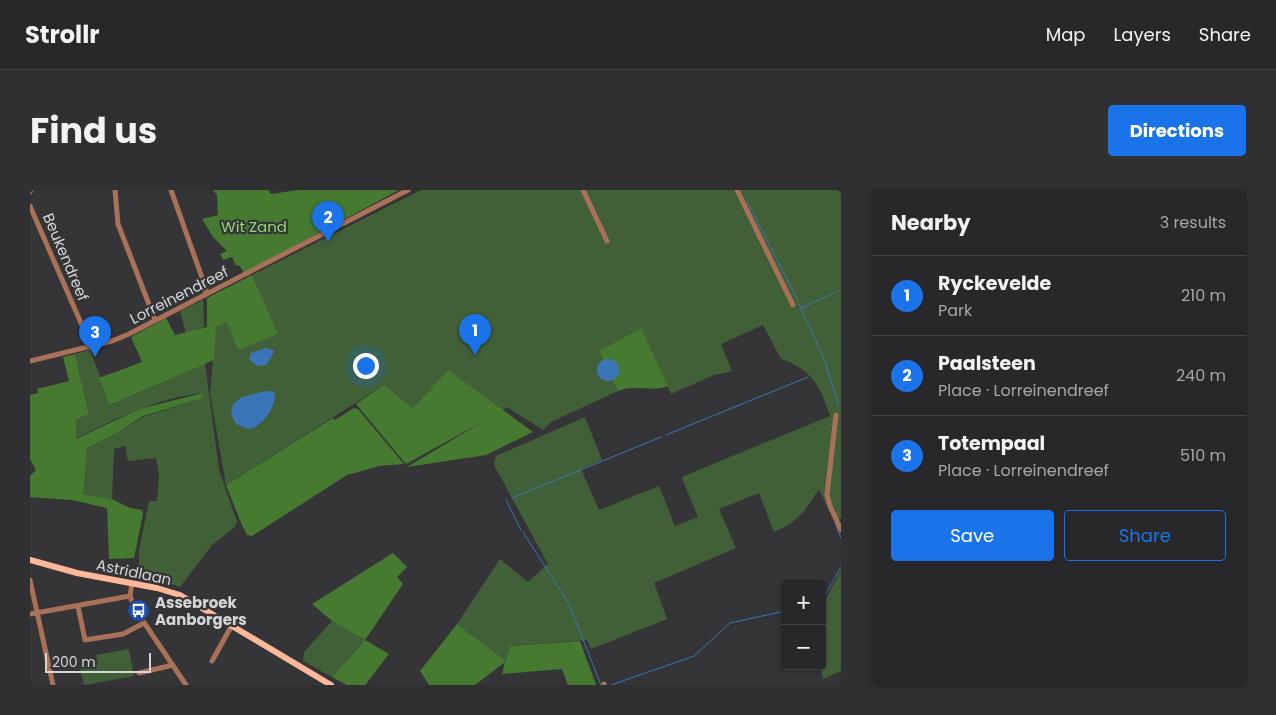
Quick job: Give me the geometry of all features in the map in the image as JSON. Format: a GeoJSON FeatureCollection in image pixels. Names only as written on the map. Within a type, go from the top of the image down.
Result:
{"type":"FeatureCollection","features":[{"type":"Feature","properties":{"kind":"main road","name":"Astridlaan"},"geometry":{"type":"LineString","coordinates":[[30,560],[77,573],[132,583],[180,595],[331,685]]}},
{"type":"Feature","properties":{"kind":"street"},"geometry":{"type":"LineString","coordinates":[[115,190],[118,224],[155,320]]}},
{"type":"Feature","properties":{"kind":"street"},"geometry":{"type":"LineString","coordinates":[[171,190],[206,289],[205,295]]}},
{"type":"Feature","properties":{"kind":"street","name":"Lorreinendreef"},"geometry":{"type":"LineString","coordinates":[[30,361],[112,341],[408,190]]}},
{"type":"Feature","properties":{"kind":"street"},"geometry":{"type":"LineString","coordinates":[[737,190],[793,305]]}},
{"type":"Feature","properties":{"kind":"street"},"geometry":{"type":"LineString","coordinates":[[584,193],[607,241]]}},
{"type":"Feature","properties":{"kind":"street","name":"Beukendreef"},"geometry":{"type":"LineString","coordinates":[[30,206],[91,346]]}},
{"type":"Feature","properties":{"kind":"street"},"geometry":{"type":"LineString","coordinates":[[836,415],[827,481],[828,498],[841,530]]}},
{"type":"Feature","properties":{"kind":"street"},"geometry":{"type":"LineString","coordinates":[[30,580],[53,685]]}},
{"type":"Feature","properties":{"kind":"street"},"geometry":{"type":"LineString","coordinates":[[132,583],[130,596],[135,610],[186,685]]}},
{"type":"Feature","properties":{"kind":"street"},"geometry":{"type":"LineString","coordinates":[[30,614],[130,596]]}},
{"type":"Feature","properties":{"kind":"street"},"geometry":{"type":"LineString","coordinates":[[78,606],[85,640],[123,634],[144,623]]}},
{"type":"Feature","properties":{"kind":"street"},"geometry":{"type":"LineString","coordinates":[[212,661],[232,626]]}},
{"type":"Feature","properties":{"kind":"street"},"geometry":{"type":"LineString","coordinates":[[139,672],[173,665]]}},
{"type":"Feature","properties":{"kind":"green space","name":"Wit Zand"},"geometry":{"type":"Polygon","coordinates":[[[213,190],[268,190],[271,194],[298,190],[399,190],[244,273],[239,265],[236,266],[232,257],[223,260],[220,254],[227,251],[213,237],[202,219],[218,215],[217,195],[213,190]]]}},
{"type":"Feature","properties":{"kind":"green space"},"geometry":{"type":"Polygon","coordinates":[[[421,190],[841,190],[841,518],[838,520],[832,516],[819,489],[801,515],[790,524],[774,532],[759,493],[719,509],[736,548],[654,583],[667,619],[591,649],[587,640],[510,646],[506,661],[457,624],[500,559],[528,582],[548,564],[494,465],[496,456],[585,417],[602,460],[581,469],[599,510],[659,486],[675,526],[698,517],[682,478],[684,476],[830,416],[823,396],[814,380],[801,368],[781,359],[763,325],[721,344],[732,371],[714,375],[671,394],[641,328],[599,351],[618,391],[551,422],[543,430],[507,407],[501,411],[448,370],[413,408],[384,385],[226,485],[210,393],[216,327],[227,322],[277,334],[252,275],[421,190]]]}},
{"type":"Feature","properties":{"kind":"green space"},"geometry":{"type":"Polygon","coordinates":[[[252,275],[278,334],[238,350],[227,322],[216,327],[214,360],[110,405],[99,378],[142,362],[131,337],[166,318],[175,335],[207,327],[207,298],[252,275]]]}},
{"type":"Feature","properties":{"kind":"green space"},"geometry":{"type":"Polygon","coordinates":[[[203,300],[204,327],[186,333],[180,311],[203,300]]]}},
{"type":"Feature","properties":{"kind":"green space"},"geometry":{"type":"Polygon","coordinates":[[[641,328],[668,386],[655,389],[631,388],[618,391],[599,351],[641,328]]]}},
{"type":"Feature","properties":{"kind":"green space"},"geometry":{"type":"Polygon","coordinates":[[[90,350],[111,405],[205,363],[219,470],[237,522],[235,527],[212,545],[180,587],[163,581],[139,579],[139,550],[149,501],[157,501],[159,474],[156,458],[128,461],[125,446],[114,449],[112,499],[82,494],[87,448],[143,417],[204,398],[203,393],[154,404],[75,439],[76,420],[89,414],[75,354],[90,350]]]}},
{"type":"Feature","properties":{"kind":"green space"},"geometry":{"type":"Polygon","coordinates":[[[75,354],[89,414],[76,420],[76,439],[139,409],[203,393],[204,398],[143,416],[115,434],[87,448],[83,494],[112,499],[130,508],[142,510],[143,514],[134,558],[109,559],[107,508],[72,500],[30,497],[30,476],[36,470],[30,459],[30,395],[38,393],[37,389],[69,381],[63,357],[75,354]]]}},
{"type":"Feature","properties":{"kind":"green space"},"geometry":{"type":"Polygon","coordinates":[[[448,370],[533,432],[486,455],[407,467],[482,422],[406,464],[356,404],[384,385],[413,408],[448,370]]]}},
{"type":"Feature","properties":{"kind":"green space"},"geometry":{"type":"Polygon","coordinates":[[[354,408],[358,409],[404,464],[379,466],[347,475],[252,536],[247,535],[226,485],[333,418],[335,420],[354,408]]]}},
{"type":"Feature","properties":{"kind":"green space"},"geometry":{"type":"Polygon","coordinates":[[[393,553],[407,567],[397,577],[403,584],[365,640],[332,621],[312,604],[393,553]]]}},
{"type":"Feature","properties":{"kind":"green space"},"geometry":{"type":"Polygon","coordinates":[[[841,570],[841,671],[823,679],[821,670],[826,670],[826,599],[841,570]]]}},
{"type":"Feature","properties":{"kind":"green space"},"geometry":{"type":"Polygon","coordinates":[[[332,621],[365,640],[332,677],[303,661],[304,652],[332,621]]]}},
{"type":"Feature","properties":{"kind":"green space"},"geometry":{"type":"Polygon","coordinates":[[[457,624],[506,661],[510,646],[580,641],[596,685],[568,685],[562,669],[502,674],[505,662],[475,685],[429,685],[420,671],[457,624]]]}},
{"type":"Feature","properties":{"kind":"green space"},"geometry":{"type":"Polygon","coordinates":[[[365,640],[389,654],[365,685],[347,685],[332,677],[365,640]]]}},
{"type":"Feature","properties":{"kind":"green space"},"geometry":{"type":"Polygon","coordinates":[[[129,649],[134,676],[84,685],[80,668],[98,664],[96,655],[129,649]]]}},
{"type":"Feature","properties":{"kind":"water"},"geometry":{"type":"Polygon","coordinates":[[[266,348],[275,351],[266,365],[257,366],[249,359],[251,353],[266,348]]]}},
{"type":"Feature","properties":{"kind":"water"},"geometry":{"type":"Polygon","coordinates":[[[608,359],[618,366],[619,370],[612,380],[608,381],[598,374],[597,370],[604,360],[608,359]]]}},
{"type":"Feature","properties":{"kind":"water"},"geometry":{"type":"Polygon","coordinates":[[[266,391],[274,392],[275,397],[274,403],[264,420],[254,428],[249,429],[236,424],[231,414],[233,404],[242,397],[266,391]]]}},
{"type":"Feature","properties":{"kind":"waterway"},"geometry":{"type":"LineString","coordinates":[[747,201],[798,301]]}},
{"type":"Feature","properties":{"kind":"waterway"},"geometry":{"type":"LineString","coordinates":[[801,308],[838,291]]}},
{"type":"Feature","properties":{"kind":"waterway"},"geometry":{"type":"LineString","coordinates":[[799,304],[825,361],[838,404]]}},
{"type":"Feature","properties":{"kind":"waterway"},"geometry":{"type":"LineString","coordinates":[[666,435],[808,377]]}},
{"type":"Feature","properties":{"kind":"waterway"},"geometry":{"type":"LineString","coordinates":[[512,498],[661,437]]}},
{"type":"Feature","properties":{"kind":"waterway"},"geometry":{"type":"LineString","coordinates":[[506,500],[521,530]]}},
{"type":"Feature","properties":{"kind":"waterway"},"geometry":{"type":"LineString","coordinates":[[835,523],[841,538]]}},
{"type":"Feature","properties":{"kind":"waterway"},"geometry":{"type":"LineString","coordinates":[[523,532],[569,604],[601,685]]}},
{"type":"Feature","properties":{"kind":"waterway"},"geometry":{"type":"LineString","coordinates":[[826,594],[841,567]]}},
{"type":"Feature","properties":{"kind":"waterway"},"geometry":{"type":"LineString","coordinates":[[611,685],[694,656],[730,623],[781,612]]}},
{"type":"Feature","properties":{"kind":"place","name":"Paalsteen"},"geometry":{"type":"Point","coordinates":[328,242]}},
{"type":"Feature","properties":{"kind":"place","name":"Ryckevelde"},"geometry":{"type":"Point","coordinates":[475,355]}},
{"type":"Feature","properties":{"kind":"place","name":"Totempaal"},"geometry":{"type":"Point","coordinates":[95,357]}},
{"type":"Feature","properties":{"kind":"place","name":"Assebroek Aanborgers"},"geometry":{"type":"Point","coordinates":[139,611]}}]}
